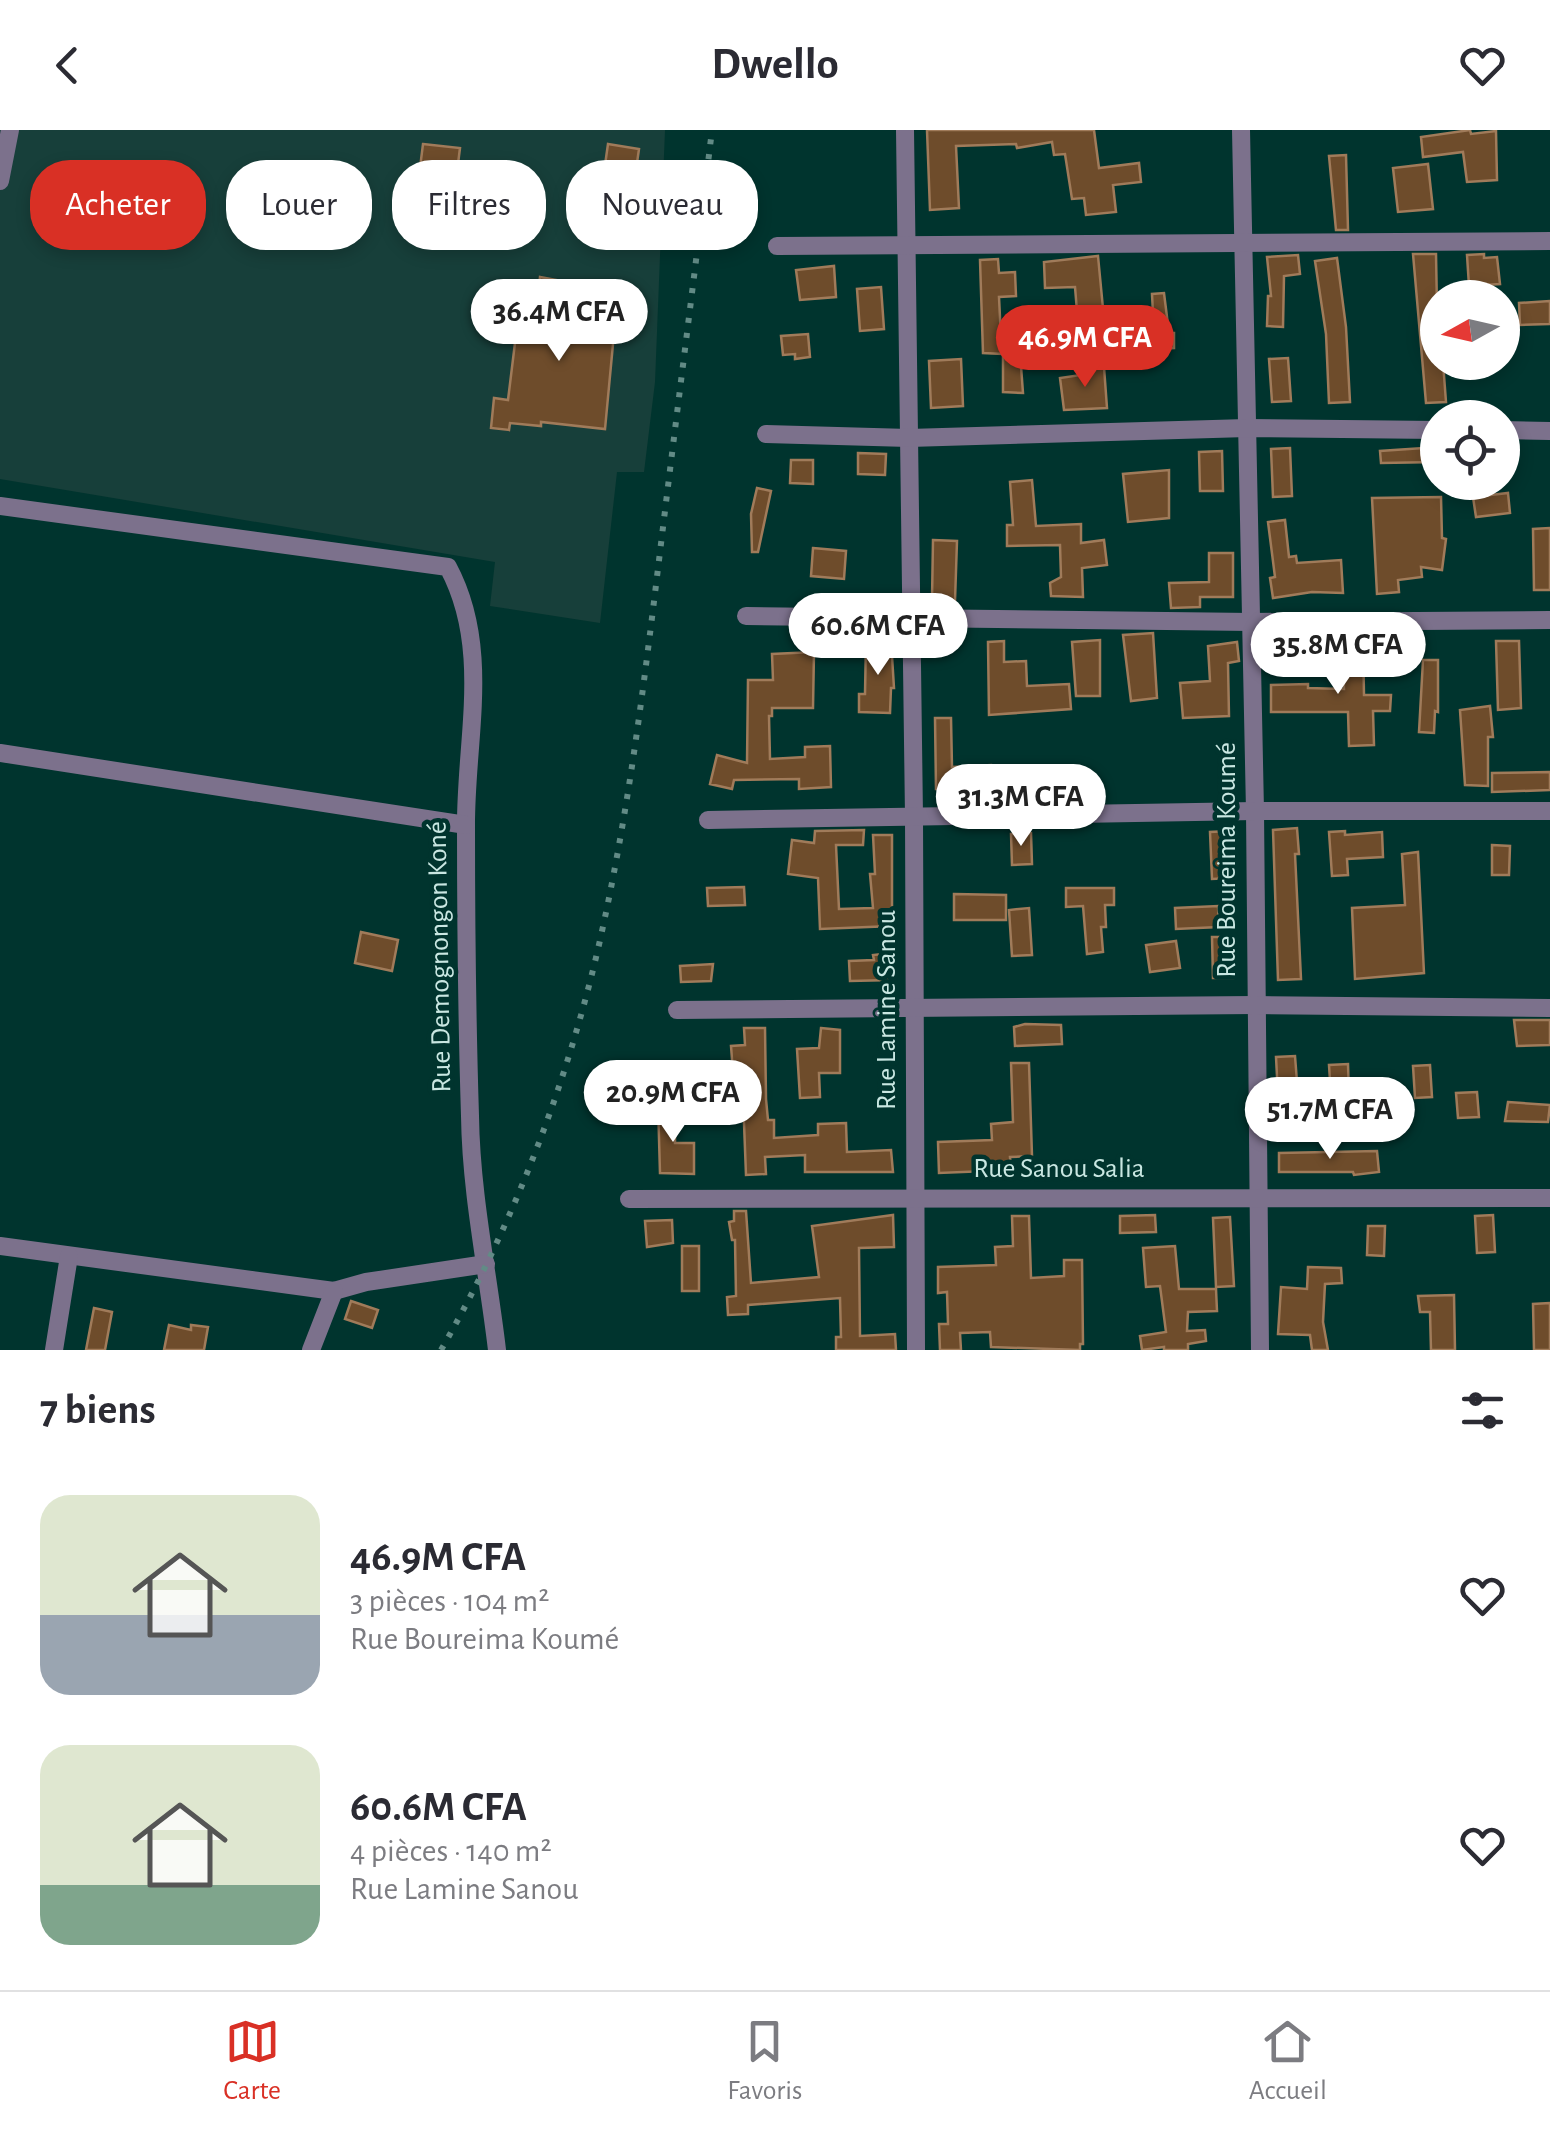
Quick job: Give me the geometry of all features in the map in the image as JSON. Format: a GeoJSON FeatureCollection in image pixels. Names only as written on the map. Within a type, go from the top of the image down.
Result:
{"type":"FeatureCollection","features":[{"type":"Feature","properties":{"kind":"street"},"geometry":{"type":"LineString","coordinates":[[0,181],[10,130]]}},
{"type":"Feature","properties":{"kind":"street","name":"Rue Lamine Sanou"},"geometry":{"type":"LineString","coordinates":[[905,130],[916,1350]]}},
{"type":"Feature","properties":{"kind":"street","name":"Rue Boureima Koumé"},"geometry":{"type":"LineString","coordinates":[[1241,130],[1255,811],[1260,1350]]}},
{"type":"Feature","properties":{"kind":"street"},"geometry":{"type":"LineString","coordinates":[[776,246],[1550,241]]}},
{"type":"Feature","properties":{"kind":"street"},"geometry":{"type":"LineString","coordinates":[[766,434],[910,438],[1247,428],[1420,430]]}},
{"type":"Feature","properties":{"kind":"street"},"geometry":{"type":"LineString","coordinates":[[1520,430],[1550,431]]}},
{"type":"Feature","properties":{"kind":"street","name":"Rue Demognongon Koné"},"geometry":{"type":"LineString","coordinates":[[0,506],[448,567],[462,592],[473,664],[466,825],[470,1121],[497,1350]]}},
{"type":"Feature","properties":{"kind":"street"},"geometry":{"type":"LineString","coordinates":[[746,616],[1252,622],[1550,620]]}},
{"type":"Feature","properties":{"kind":"street"},"geometry":{"type":"LineString","coordinates":[[0,753],[466,825]]}},
{"type":"Feature","properties":{"kind":"street"},"geometry":{"type":"LineString","coordinates":[[708,820],[1255,811],[1550,811]]}},
{"type":"Feature","properties":{"kind":"street"},"geometry":{"type":"LineString","coordinates":[[677,1010],[1550,1008]]}},
{"type":"Feature","properties":{"kind":"street","name":"Rue Sanou Salia"},"geometry":{"type":"LineString","coordinates":[[629,1199],[1550,1198]]}},
{"type":"Feature","properties":{"kind":"street"},"geometry":{"type":"LineString","coordinates":[[0,1246],[334,1291],[366,1282],[486,1264]]}},
{"type":"Feature","properties":{"kind":"street"},"geometry":{"type":"LineString","coordinates":[[54,1350],[69,1256]]}},
{"type":"Feature","properties":{"kind":"street"},"geometry":{"type":"LineString","coordinates":[[311,1350],[334,1291]]}},
{"type":"Feature","properties":{"kind":"shaded area"},"geometry":{"type":"Polygon","coordinates":[[[0,130],[665,130],[664,160],[566,160],[566,250],[660,250],[655,382],[644,472],[617,472],[600,623],[490,606],[495,562],[0,479],[0,130]]]}},
{"type":"Feature","properties":{"kind":"building"},"geometry":{"type":"Polygon","coordinates":[[[927,130],[1094,130],[1099,168],[1139,163],[1141,182],[1113,185],[1116,212],[1086,215],[1084,198],[1072,199],[1065,154],[1054,155],[1052,142],[1017,148],[1016,144],[956,146],[959,208],[930,210],[927,130]]]}},
{"type":"Feature","properties":{"kind":"building"},"geometry":{"type":"Polygon","coordinates":[[[1470,130],[1471,134],[1496,131],[1497,180],[1467,182],[1463,152],[1423,157],[1421,137],[1470,130]]]}},
{"type":"Feature","properties":{"kind":"building"},"geometry":{"type":"Polygon","coordinates":[[[423,144],[460,148],[458,160],[421,160],[423,144]]]}},
{"type":"Feature","properties":{"kind":"building"},"geometry":{"type":"Polygon","coordinates":[[[608,144],[639,149],[637,160],[606,160],[608,144]]]}},
{"type":"Feature","properties":{"kind":"building"},"geometry":{"type":"Polygon","coordinates":[[[1346,155],[1348,230],[1336,230],[1329,156],[1346,155]]]}},
{"type":"Feature","properties":{"kind":"building"},"geometry":{"type":"Polygon","coordinates":[[[1428,164],[1433,209],[1398,212],[1393,168],[1428,164]]]}},
{"type":"Feature","properties":{"kind":"building"},"geometry":{"type":"Polygon","coordinates":[[[1413,254],[1436,254],[1436,280],[1420,280],[1420,334],[1413,254]]]}},
{"type":"Feature","properties":{"kind":"building"},"geometry":{"type":"Polygon","coordinates":[[[1298,255],[1300,274],[1284,276],[1283,327],[1267,326],[1271,296],[1267,257],[1298,255]]]}},
{"type":"Feature","properties":{"kind":"building"},"geometry":{"type":"Polygon","coordinates":[[[1467,255],[1497,257],[1500,280],[1469,280],[1467,255]]]}},
{"type":"Feature","properties":{"kind":"building"},"geometry":{"type":"Polygon","coordinates":[[[1098,256],[1104,319],[1153,314],[1152,294],[1164,293],[1174,348],[1155,349],[1154,333],[1079,336],[1075,287],[1045,288],[1044,262],[1098,256]]]}},
{"type":"Feature","properties":{"kind":"building"},"geometry":{"type":"Polygon","coordinates":[[[1337,258],[1350,402],[1329,403],[1326,334],[1315,261],[1337,258]]]}},
{"type":"Feature","properties":{"kind":"building"},"geometry":{"type":"Polygon","coordinates":[[[998,259],[999,273],[1015,272],[1016,296],[999,297],[1001,338],[1019,339],[1023,393],[1003,392],[1003,354],[983,353],[980,260],[998,259]]]}},
{"type":"Feature","properties":{"kind":"building"},"geometry":{"type":"Polygon","coordinates":[[[834,266],[836,297],[800,300],[796,270],[834,266]]]}},
{"type":"Feature","properties":{"kind":"building"},"geometry":{"type":"Polygon","coordinates":[[[540,277],[567,282],[564,306],[616,312],[605,429],[541,422],[541,426],[510,423],[509,430],[491,428],[494,398],[508,400],[520,302],[537,304],[540,277]]]}},
{"type":"Feature","properties":{"kind":"building"},"geometry":{"type":"Polygon","coordinates":[[[881,287],[884,329],[860,331],[857,289],[881,287]]]}},
{"type":"Feature","properties":{"kind":"building"},"geometry":{"type":"Polygon","coordinates":[[[1550,301],[1550,324],[1520,325],[1520,303],[1550,301]]]}},
{"type":"Feature","properties":{"kind":"building"},"geometry":{"type":"Polygon","coordinates":[[[808,334],[810,357],[795,359],[795,354],[783,355],[781,336],[808,334]]]}},
{"type":"Feature","properties":{"kind":"building"},"geometry":{"type":"Polygon","coordinates":[[[1288,358],[1291,401],[1272,402],[1269,359],[1288,358]]]}},
{"type":"Feature","properties":{"kind":"building"},"geometry":{"type":"Polygon","coordinates":[[[961,359],[963,406],[931,408],[929,361],[961,359]]]}},
{"type":"Feature","properties":{"kind":"building"},"geometry":{"type":"Polygon","coordinates":[[[1104,367],[1107,408],[1064,410],[1060,378],[1081,375],[1081,368],[1104,367]]]}},
{"type":"Feature","properties":{"kind":"building"},"geometry":{"type":"Polygon","coordinates":[[[1424,380],[1444,380],[1446,400],[1426,400],[1424,380]]]}},
{"type":"Feature","properties":{"kind":"building"},"geometry":{"type":"Polygon","coordinates":[[[1290,448],[1292,496],[1273,497],[1271,449],[1290,448]]]}},
{"type":"Feature","properties":{"kind":"building"},"geometry":{"type":"Polygon","coordinates":[[[1420,448],[1420,462],[1381,463],[1380,451],[1420,448]]]}},
{"type":"Feature","properties":{"kind":"building"},"geometry":{"type":"Polygon","coordinates":[[[1222,451],[1223,491],[1200,491],[1199,452],[1222,451]]]}},
{"type":"Feature","properties":{"kind":"building"},"geometry":{"type":"Polygon","coordinates":[[[858,453],[886,454],[885,475],[858,474],[858,453]]]}},
{"type":"Feature","properties":{"kind":"building"},"geometry":{"type":"Polygon","coordinates":[[[791,460],[813,460],[813,484],[790,483],[791,460]]]}},
{"type":"Feature","properties":{"kind":"building"},"geometry":{"type":"Polygon","coordinates":[[[1169,470],[1169,518],[1128,522],[1123,474],[1169,470]]]}},
{"type":"Feature","properties":{"kind":"building"},"geometry":{"type":"Polygon","coordinates":[[[1032,480],[1036,526],[1081,524],[1081,543],[1104,540],[1107,565],[1082,568],[1083,597],[1051,596],[1050,583],[1061,577],[1060,545],[1007,546],[1007,525],[1013,525],[1010,482],[1032,480]]]}},
{"type":"Feature","properties":{"kind":"building"},"geometry":{"type":"Polygon","coordinates":[[[757,488],[771,491],[758,552],[752,552],[751,514],[757,488]]]}},
{"type":"Feature","properties":{"kind":"building"},"geometry":{"type":"Polygon","coordinates":[[[1372,498],[1441,500],[1442,538],[1446,539],[1442,570],[1421,567],[1422,577],[1398,580],[1399,592],[1377,594],[1372,498]]]}},
{"type":"Feature","properties":{"kind":"building"},"geometry":{"type":"Polygon","coordinates":[[[1473,500],[1509,500],[1510,513],[1476,517],[1473,500]]]}},
{"type":"Feature","properties":{"kind":"building"},"geometry":{"type":"Polygon","coordinates":[[[1285,520],[1289,557],[1296,556],[1297,563],[1341,560],[1343,593],[1312,592],[1273,598],[1270,578],[1275,577],[1268,522],[1285,520]]]}},
{"type":"Feature","properties":{"kind":"building"},"geometry":{"type":"Polygon","coordinates":[[[1550,528],[1550,590],[1534,590],[1533,529],[1550,528]]]}},
{"type":"Feature","properties":{"kind":"building"},"geometry":{"type":"Polygon","coordinates":[[[933,540],[957,541],[955,601],[932,600],[933,540]]]}},
{"type":"Feature","properties":{"kind":"building"},"geometry":{"type":"Polygon","coordinates":[[[813,548],[846,551],[844,579],[811,576],[813,548]]]}},
{"type":"Feature","properties":{"kind":"building"},"geometry":{"type":"Polygon","coordinates":[[[1209,553],[1233,553],[1233,597],[1200,597],[1200,607],[1171,608],[1169,583],[1209,582],[1209,553]]]}},
{"type":"Feature","properties":{"kind":"building"},"geometry":{"type":"Polygon","coordinates":[[[1153,633],[1157,698],[1131,701],[1123,635],[1153,633]]]}},
{"type":"Feature","properties":{"kind":"building"},"geometry":{"type":"Polygon","coordinates":[[[1343,639],[1363,639],[1364,695],[1391,695],[1390,711],[1373,711],[1374,745],[1349,746],[1348,712],[1271,712],[1271,685],[1308,684],[1308,688],[1344,689],[1343,639]]]}},
{"type":"Feature","properties":{"kind":"building"},"geometry":{"type":"Polygon","coordinates":[[[891,640],[894,688],[890,713],[859,712],[859,694],[865,694],[866,642],[891,640]]]}},
{"type":"Feature","properties":{"kind":"building"},"geometry":{"type":"Polygon","coordinates":[[[1100,640],[1100,696],[1076,696],[1072,642],[1100,640]]]}},
{"type":"Feature","properties":{"kind":"building"},"geometry":{"type":"Polygon","coordinates":[[[1004,641],[1004,662],[1026,661],[1027,686],[1069,684],[1071,709],[989,715],[988,642],[1004,641]]]}},
{"type":"Feature","properties":{"kind":"building"},"geometry":{"type":"Polygon","coordinates":[[[1496,641],[1519,641],[1521,708],[1498,710],[1496,641]]]}},
{"type":"Feature","properties":{"kind":"building"},"geometry":{"type":"Polygon","coordinates":[[[1237,642],[1239,661],[1228,663],[1229,716],[1183,718],[1180,683],[1210,681],[1208,646],[1237,642]]]}},
{"type":"Feature","properties":{"kind":"building"},"geometry":{"type":"Polygon","coordinates":[[[814,652],[813,708],[772,708],[770,759],[805,757],[805,747],[830,746],[831,787],[799,789],[799,779],[734,780],[732,789],[710,784],[717,755],[747,763],[748,680],[773,680],[772,654],[814,652]]]}},
{"type":"Feature","properties":{"kind":"building"},"geometry":{"type":"Polygon","coordinates":[[[1423,660],[1438,660],[1434,733],[1419,732],[1423,660]]]}},
{"type":"Feature","properties":{"kind":"building"},"geometry":{"type":"Polygon","coordinates":[[[1490,706],[1493,737],[1488,737],[1488,786],[1465,785],[1460,710],[1490,706]]]}},
{"type":"Feature","properties":{"kind":"building"},"geometry":{"type":"Polygon","coordinates":[[[935,718],[951,718],[952,767],[991,765],[993,790],[936,789],[935,718]]]}},
{"type":"Feature","properties":{"kind":"building"},"geometry":{"type":"Polygon","coordinates":[[[1550,772],[1550,790],[1492,792],[1492,773],[1550,772]]]}},
{"type":"Feature","properties":{"kind":"building"},"geometry":{"type":"Polygon","coordinates":[[[1297,828],[1301,979],[1278,980],[1273,830],[1297,828]]]}},
{"type":"Feature","properties":{"kind":"building"},"geometry":{"type":"Polygon","coordinates":[[[864,830],[863,845],[836,845],[839,909],[873,908],[873,835],[892,835],[892,926],[820,929],[818,878],[788,874],[792,840],[814,843],[815,831],[864,830]]]}},
{"type":"Feature","properties":{"kind":"building"},"geometry":{"type":"Polygon","coordinates":[[[1229,831],[1231,878],[1212,879],[1210,832],[1229,831]]]}},
{"type":"Feature","properties":{"kind":"building"},"geometry":{"type":"Polygon","coordinates":[[[1345,831],[1345,835],[1382,832],[1383,857],[1347,859],[1348,875],[1332,876],[1329,832],[1345,831]]]}},
{"type":"Feature","properties":{"kind":"building"},"geometry":{"type":"Polygon","coordinates":[[[1031,833],[1032,864],[1012,865],[1011,834],[1031,833]]]}},
{"type":"Feature","properties":{"kind":"building"},"geometry":{"type":"Polygon","coordinates":[[[1492,845],[1510,846],[1509,875],[1492,875],[1492,845]]]}},
{"type":"Feature","properties":{"kind":"building"},"geometry":{"type":"Polygon","coordinates":[[[1418,852],[1424,973],[1355,979],[1352,908],[1405,905],[1402,854],[1418,852]]]}},
{"type":"Feature","properties":{"kind":"building"},"geometry":{"type":"Polygon","coordinates":[[[744,887],[745,905],[708,906],[707,888],[744,887]]]}},
{"type":"Feature","properties":{"kind":"building"},"geometry":{"type":"Polygon","coordinates":[[[1066,888],[1114,888],[1114,905],[1105,905],[1106,927],[1101,927],[1103,952],[1087,954],[1083,906],[1066,907],[1066,888]]]}},
{"type":"Feature","properties":{"kind":"building"},"geometry":{"type":"Polygon","coordinates":[[[954,894],[1006,895],[1006,920],[954,920],[954,894]]]}},
{"type":"Feature","properties":{"kind":"building"},"geometry":{"type":"Polygon","coordinates":[[[1218,906],[1219,927],[1176,929],[1175,908],[1218,906]]]}},
{"type":"Feature","properties":{"kind":"building"},"geometry":{"type":"Polygon","coordinates":[[[1029,908],[1032,955],[1012,956],[1009,910],[1029,908]]]}},
{"type":"Feature","properties":{"kind":"building"},"geometry":{"type":"Polygon","coordinates":[[[361,932],[398,940],[392,971],[355,963],[361,932]]]}},
{"type":"Feature","properties":{"kind":"building"},"geometry":{"type":"Polygon","coordinates":[[[1212,937],[1232,937],[1233,978],[1213,978],[1212,937]]]}},
{"type":"Feature","properties":{"kind":"building"},"geometry":{"type":"Polygon","coordinates":[[[1176,941],[1180,968],[1150,972],[1146,945],[1176,941]]]}},
{"type":"Feature","properties":{"kind":"building"},"geometry":{"type":"Polygon","coordinates":[[[892,953],[893,980],[850,981],[849,961],[874,960],[873,955],[892,953]]]}},
{"type":"Feature","properties":{"kind":"building"},"geometry":{"type":"Polygon","coordinates":[[[713,964],[711,981],[681,982],[680,966],[713,964]]]}},
{"type":"Feature","properties":{"kind":"building"},"geometry":{"type":"Polygon","coordinates":[[[1514,1020],[1550,1020],[1550,1045],[1517,1046],[1514,1020]]]}},
{"type":"Feature","properties":{"kind":"building"},"geometry":{"type":"Polygon","coordinates":[[[1061,1025],[1062,1044],[1015,1046],[1014,1027],[1061,1025]]]}},
{"type":"Feature","properties":{"kind":"building"},"geometry":{"type":"Polygon","coordinates":[[[744,1028],[765,1028],[766,1099],[768,1120],[774,1120],[774,1138],[818,1135],[818,1124],[846,1123],[847,1152],[891,1150],[893,1172],[805,1172],[805,1155],[765,1157],[766,1174],[746,1175],[742,1071],[733,1072],[731,1046],[745,1045],[744,1028]]]}},
{"type":"Feature","properties":{"kind":"building"},"geometry":{"type":"Polygon","coordinates":[[[821,1028],[840,1030],[840,1073],[819,1073],[820,1097],[800,1098],[797,1049],[819,1048],[821,1028]]]}},
{"type":"Feature","properties":{"kind":"building"},"geometry":{"type":"Polygon","coordinates":[[[1295,1056],[1298,1095],[1278,1096],[1276,1057],[1295,1056]]]}},
{"type":"Feature","properties":{"kind":"building"},"geometry":{"type":"Polygon","coordinates":[[[1011,1063],[1029,1063],[1032,1156],[1010,1157],[1011,1170],[939,1173],[938,1142],[992,1140],[991,1124],[1013,1122],[1011,1063]]]}},
{"type":"Feature","properties":{"kind":"building"},"geometry":{"type":"Polygon","coordinates":[[[1348,1064],[1349,1096],[1331,1097],[1329,1065],[1348,1064]]]}},
{"type":"Feature","properties":{"kind":"building"},"geometry":{"type":"Polygon","coordinates":[[[1430,1065],[1432,1097],[1415,1098],[1413,1066],[1430,1065]]]}},
{"type":"Feature","properties":{"kind":"building"},"geometry":{"type":"Polygon","coordinates":[[[1371,1090],[1372,1114],[1352,1115],[1350,1091],[1371,1090]]]}},
{"type":"Feature","properties":{"kind":"building"},"geometry":{"type":"Polygon","coordinates":[[[1477,1092],[1479,1117],[1458,1118],[1456,1093],[1477,1092]]]}},
{"type":"Feature","properties":{"kind":"building"},"geometry":{"type":"Polygon","coordinates":[[[1508,1102],[1550,1105],[1548,1122],[1505,1121],[1508,1102]]]}},
{"type":"Feature","properties":{"kind":"building"},"geometry":{"type":"Polygon","coordinates":[[[658,1103],[675,1103],[675,1143],[694,1143],[694,1174],[660,1173],[658,1103]]]}},
{"type":"Feature","properties":{"kind":"building"},"geometry":{"type":"Polygon","coordinates":[[[1377,1151],[1379,1172],[1279,1172],[1279,1153],[1377,1151]]]}},
{"type":"Feature","properties":{"kind":"building"},"geometry":{"type":"Polygon","coordinates":[[[734,1211],[746,1211],[751,1283],[819,1277],[812,1226],[893,1215],[894,1247],[859,1248],[860,1336],[895,1334],[896,1350],[836,1350],[836,1337],[841,1337],[840,1298],[748,1305],[748,1314],[728,1315],[727,1297],[736,1296],[735,1240],[729,1222],[734,1221],[734,1211]]]}},
{"type":"Feature","properties":{"kind":"building"},"geometry":{"type":"Polygon","coordinates":[[[1155,1215],[1156,1232],[1120,1233],[1120,1216],[1155,1215]]]}},
{"type":"Feature","properties":{"kind":"building"},"geometry":{"type":"Polygon","coordinates":[[[1493,1215],[1495,1252],[1477,1253],[1475,1216],[1493,1215]]]}},
{"type":"Feature","properties":{"kind":"building"},"geometry":{"type":"Polygon","coordinates":[[[1012,1216],[1029,1216],[1031,1278],[1064,1276],[1064,1260],[1082,1260],[1080,1350],[991,1347],[990,1332],[960,1333],[961,1350],[940,1350],[939,1324],[948,1324],[947,1292],[938,1293],[938,1267],[996,1265],[995,1247],[1013,1246],[1012,1216]]]}},
{"type":"Feature","properties":{"kind":"building"},"geometry":{"type":"Polygon","coordinates":[[[1230,1217],[1234,1286],[1216,1287],[1213,1218],[1230,1217]]]}},
{"type":"Feature","properties":{"kind":"building"},"geometry":{"type":"Polygon","coordinates":[[[672,1220],[673,1243],[647,1247],[645,1221],[672,1220]]]}},
{"type":"Feature","properties":{"kind":"building"},"geometry":{"type":"Polygon","coordinates":[[[1368,1226],[1385,1226],[1384,1256],[1367,1255],[1368,1226]]]}},
{"type":"Feature","properties":{"kind":"building"},"geometry":{"type":"Polygon","coordinates":[[[682,1246],[699,1246],[699,1291],[682,1291],[682,1246]]]}},
{"type":"Feature","properties":{"kind":"building"},"geometry":{"type":"Polygon","coordinates":[[[1175,1246],[1179,1289],[1216,1289],[1217,1311],[1188,1312],[1187,1331],[1205,1330],[1206,1341],[1188,1344],[1188,1350],[1142,1350],[1140,1336],[1166,1332],[1160,1286],[1146,1287],[1143,1248],[1175,1246]]]}},
{"type":"Feature","properties":{"kind":"building"},"geometry":{"type":"Polygon","coordinates":[[[1308,1267],[1341,1268],[1342,1283],[1325,1284],[1323,1322],[1328,1350],[1312,1350],[1310,1335],[1278,1334],[1281,1287],[1307,1289],[1308,1267]]]}},
{"type":"Feature","properties":{"kind":"building"},"geometry":{"type":"Polygon","coordinates":[[[1454,1295],[1455,1350],[1431,1350],[1430,1312],[1420,1312],[1418,1296],[1454,1295]]]}},
{"type":"Feature","properties":{"kind":"building"},"geometry":{"type":"Polygon","coordinates":[[[351,1301],[378,1310],[372,1328],[345,1319],[351,1301]]]}},
{"type":"Feature","properties":{"kind":"building"},"geometry":{"type":"Polygon","coordinates":[[[1550,1303],[1550,1350],[1534,1350],[1533,1304],[1550,1303]]]}},
{"type":"Feature","properties":{"kind":"building"},"geometry":{"type":"Polygon","coordinates":[[[94,1308],[112,1312],[105,1350],[86,1350],[94,1308]]]}},
{"type":"Feature","properties":{"kind":"building"},"geometry":{"type":"Polygon","coordinates":[[[169,1325],[191,1330],[191,1325],[208,1327],[204,1350],[164,1350],[169,1325]]]}},
{"type":"Feature","properties":{"kind":"railway"},"geometry":{"type":"LineString","coordinates":[[441,1350],[491,1255],[534,1155],[570,1053],[598,949],[627,801],[641,701],[712,130]]}}]}
